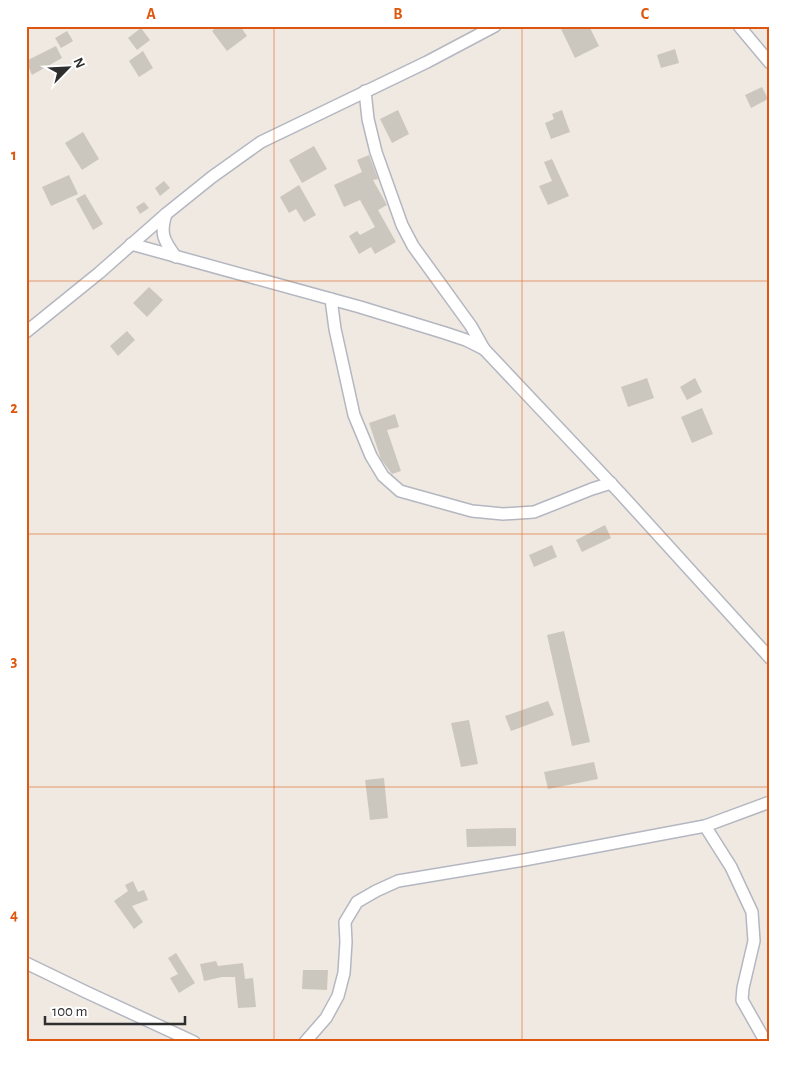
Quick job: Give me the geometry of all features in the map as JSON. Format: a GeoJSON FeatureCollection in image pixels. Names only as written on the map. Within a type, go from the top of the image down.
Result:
{"type":"FeatureCollection","features":[{"type":"Feature","properties":{"kind":"street"},"geometry":{"type":"LineString","coordinates":[[26,332],[99,273],[166,214],[212,177],[261,142],[427,62],[495,26]]}},
{"type":"Feature","properties":{"kind":"street"},"geometry":{"type":"LineString","coordinates":[[739,26],[770,64]]}},
{"type":"Feature","properties":{"kind":"street"},"geometry":{"type":"LineString","coordinates":[[366,92],[368,119],[376,152],[402,225],[413,246],[471,326],[484,349],[611,483],[770,658]]}},
{"type":"Feature","properties":{"kind":"street"},"geometry":{"type":"LineString","coordinates":[[166,214],[162,228],[168,247],[176,257]]}},
{"type":"Feature","properties":{"kind":"street"},"geometry":{"type":"LineString","coordinates":[[131,244],[331,299],[445,333],[484,349]]}},
{"type":"Feature","properties":{"kind":"street"},"geometry":{"type":"LineString","coordinates":[[331,299],[335,329],[354,415],[371,456],[383,476],[400,491],[472,511],[503,514],[534,512],[611,483]]}},
{"type":"Feature","properties":{"kind":"street"},"geometry":{"type":"LineString","coordinates":[[305,1042],[326,1018],[338,996],[344,973],[346,942],[344,922],[357,902],[376,891],[398,881],[524,860],[705,826],[770,802]]}},
{"type":"Feature","properties":{"kind":"street"},"geometry":{"type":"LineString","coordinates":[[705,826],[731,867],[752,912],[754,941],[742,1000],[764,1042]]}},
{"type":"Feature","properties":{"kind":"street"},"geometry":{"type":"LineString","coordinates":[[26,963],[194,1042]]}},
{"type":"Feature","properties":{"kind":"building"},"geometry":{"type":"Polygon","coordinates":[[[218,26],[240,26],[247,36],[227,51],[212,31],[218,26]]]}},
{"type":"Feature","properties":{"kind":"building"},"geometry":{"type":"Polygon","coordinates":[[[566,26],[589,26],[599,46],[575,58],[561,29],[566,26]]]}},
{"type":"Feature","properties":{"kind":"building"},"geometry":{"type":"Polygon","coordinates":[[[141,28],[150,40],[137,50],[128,38],[141,28]]]}},
{"type":"Feature","properties":{"kind":"building"},"geometry":{"type":"Polygon","coordinates":[[[67,31],[73,41],[61,48],[55,38],[67,31]]]}},
{"type":"Feature","properties":{"kind":"building"},"geometry":{"type":"Polygon","coordinates":[[[56,46],[62,58],[32,75],[26,61],[56,46]]]}},
{"type":"Feature","properties":{"kind":"building"},"geometry":{"type":"Polygon","coordinates":[[[675,49],[679,63],[661,68],[657,55],[675,49]]]}},
{"type":"Feature","properties":{"kind":"building"},"geometry":{"type":"Polygon","coordinates":[[[143,51],[153,68],[139,77],[129,61],[143,51]]]}},
{"type":"Feature","properties":{"kind":"building"},"geometry":{"type":"Polygon","coordinates":[[[762,87],[768,99],[751,108],[745,95],[762,87]]]}},
{"type":"Feature","properties":{"kind":"building"},"geometry":{"type":"Polygon","coordinates":[[[398,110],[409,134],[392,143],[380,119],[398,110]]]}},
{"type":"Feature","properties":{"kind":"building"},"geometry":{"type":"Polygon","coordinates":[[[562,110],[570,132],[551,139],[545,123],[554,119],[552,114],[562,110]]]}},
{"type":"Feature","properties":{"kind":"building"},"geometry":{"type":"Polygon","coordinates":[[[83,132],[99,159],[82,170],[65,143],[83,132]]]}},
{"type":"Feature","properties":{"kind":"building"},"geometry":{"type":"Polygon","coordinates":[[[314,146],[327,169],[302,183],[289,160],[314,146]]]}},
{"type":"Feature","properties":{"kind":"building"},"geometry":{"type":"Polygon","coordinates":[[[369,155],[378,179],[373,180],[387,205],[378,210],[396,242],[375,254],[371,247],[359,254],[349,236],[357,231],[360,235],[375,227],[360,200],[344,207],[334,185],[362,172],[357,160],[369,155]]]}},
{"type":"Feature","properties":{"kind":"building"},"geometry":{"type":"Polygon","coordinates":[[[552,159],[569,196],[548,205],[539,186],[552,181],[544,162],[552,159]]]}},
{"type":"Feature","properties":{"kind":"building"},"geometry":{"type":"Polygon","coordinates":[[[69,175],[78,194],[51,206],[42,187],[69,175]]]}},
{"type":"Feature","properties":{"kind":"building"},"geometry":{"type":"Polygon","coordinates":[[[164,181],[170,188],[160,196],[155,188],[164,181]]]}},
{"type":"Feature","properties":{"kind":"building"},"geometry":{"type":"Polygon","coordinates":[[[299,185],[316,215],[304,222],[296,209],[289,213],[280,197],[299,185]]]}},
{"type":"Feature","properties":{"kind":"building"},"geometry":{"type":"Polygon","coordinates":[[[85,194],[103,224],[93,230],[76,199],[85,194]]]}},
{"type":"Feature","properties":{"kind":"building"},"geometry":{"type":"Polygon","coordinates":[[[144,202],[149,208],[140,214],[136,207],[144,202]]]}},
{"type":"Feature","properties":{"kind":"building"},"geometry":{"type":"Polygon","coordinates":[[[149,287],[163,300],[147,317],[133,303],[149,287]]]}},
{"type":"Feature","properties":{"kind":"building"},"geometry":{"type":"Polygon","coordinates":[[[127,331],[135,340],[118,356],[110,346],[127,331]]]}},
{"type":"Feature","properties":{"kind":"building"},"geometry":{"type":"Polygon","coordinates":[[[647,378],[654,398],[628,407],[621,387],[647,378]]]}},
{"type":"Feature","properties":{"kind":"building"},"geometry":{"type":"Polygon","coordinates":[[[695,378],[702,392],[687,400],[680,387],[695,378]]]}},
{"type":"Feature","properties":{"kind":"building"},"geometry":{"type":"Polygon","coordinates":[[[702,408],[713,434],[692,443],[681,417],[702,408]]]}},
{"type":"Feature","properties":{"kind":"building"},"geometry":{"type":"Polygon","coordinates":[[[395,414],[399,427],[387,430],[401,471],[392,474],[381,459],[369,423],[395,414]]]}},
{"type":"Feature","properties":{"kind":"building"},"geometry":{"type":"Polygon","coordinates":[[[605,525],[611,538],[582,552],[576,540],[605,525]]]}},
{"type":"Feature","properties":{"kind":"building"},"geometry":{"type":"Polygon","coordinates":[[[552,545],[557,557],[534,567],[529,555],[552,545]]]}},
{"type":"Feature","properties":{"kind":"building"},"geometry":{"type":"Polygon","coordinates":[[[564,631],[590,742],[572,746],[547,635],[564,631]]]}},
{"type":"Feature","properties":{"kind":"building"},"geometry":{"type":"Polygon","coordinates":[[[548,701],[554,715],[511,731],[505,716],[548,701]]]}},
{"type":"Feature","properties":{"kind":"building"},"geometry":{"type":"Polygon","coordinates":[[[469,720],[478,764],[461,767],[451,723],[469,720]]]}},
{"type":"Feature","properties":{"kind":"building"},"geometry":{"type":"Polygon","coordinates":[[[594,762],[598,779],[548,789],[544,772],[594,762]]]}},
{"type":"Feature","properties":{"kind":"building"},"geometry":{"type":"Polygon","coordinates":[[[384,778],[388,818],[370,820],[365,780],[384,778]]]}},
{"type":"Feature","properties":{"kind":"building"},"geometry":{"type":"Polygon","coordinates":[[[516,828],[516,846],[467,847],[466,829],[516,828]]]}},
{"type":"Feature","properties":{"kind":"building"},"geometry":{"type":"Polygon","coordinates":[[[133,881],[138,892],[144,890],[148,900],[132,906],[143,922],[134,929],[114,901],[128,891],[125,885],[133,881]]]}},
{"type":"Feature","properties":{"kind":"building"},"geometry":{"type":"Polygon","coordinates":[[[176,953],[195,983],[179,993],[170,978],[178,974],[168,958],[176,953]]]}},
{"type":"Feature","properties":{"kind":"building"},"geometry":{"type":"Polygon","coordinates":[[[216,961],[218,966],[243,963],[245,979],[253,978],[256,1007],[238,1008],[235,977],[222,977],[204,981],[200,964],[216,961]]]}},
{"type":"Feature","properties":{"kind":"building"},"geometry":{"type":"Polygon","coordinates":[[[303,970],[328,970],[327,990],[302,989],[303,970]]]}}]}
